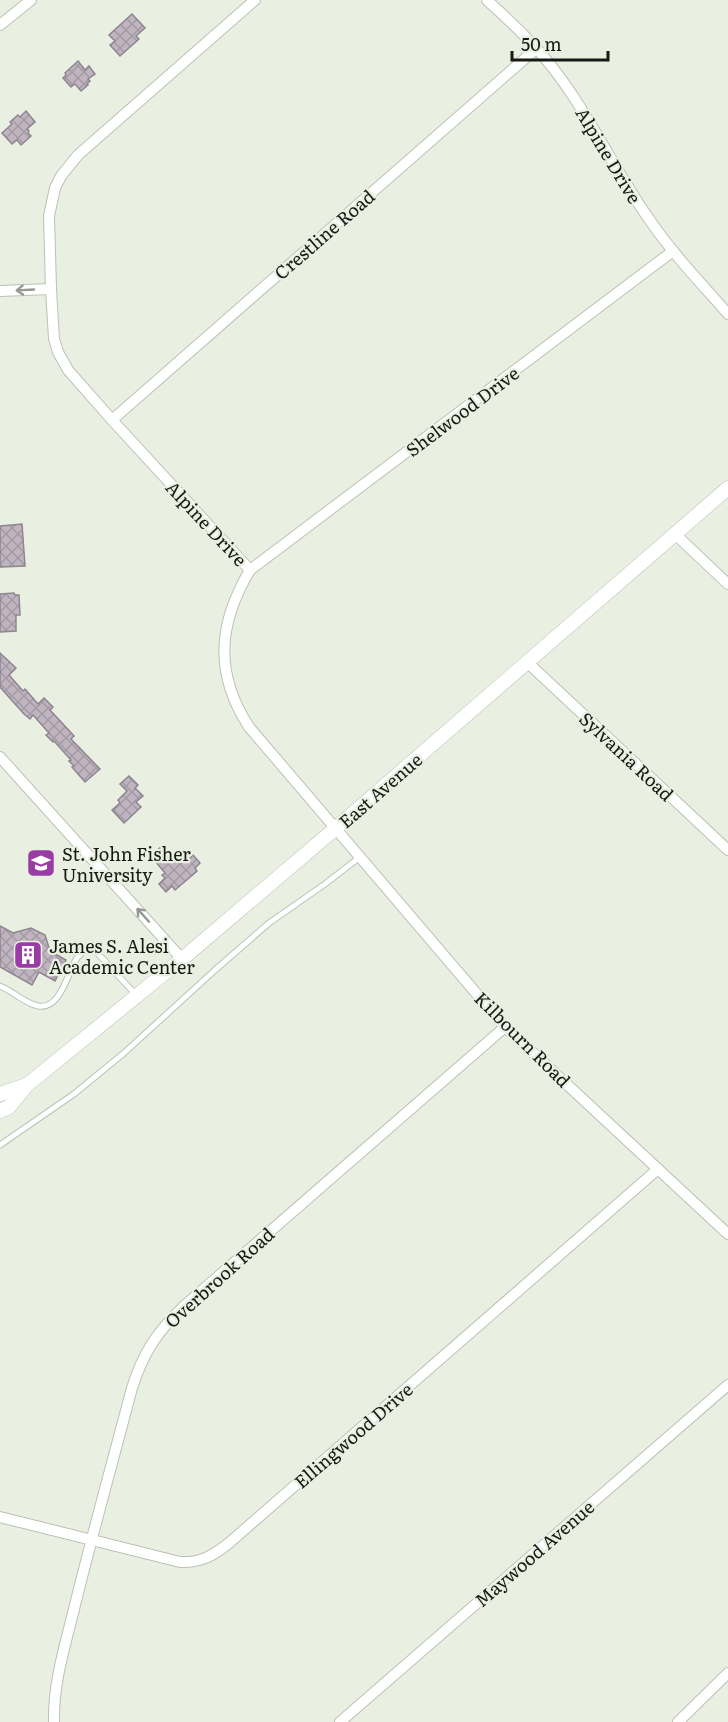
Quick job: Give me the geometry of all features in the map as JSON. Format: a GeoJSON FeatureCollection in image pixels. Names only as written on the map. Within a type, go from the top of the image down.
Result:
{"type":"FeatureCollection","features":[{"type":"Feature","properties":{"kind":"main road","name":"East Avenue"},"geometry":{"type":"LineString","coordinates":[[3,1111],[27,1085],[182,959],[336,828],[728,488]]}},
{"type":"Feature","properties":{"kind":"main road","name":"East Avenue"},"geometry":{"type":"LineString","coordinates":[[0,1094],[27,1085]]}},
{"type":"Feature","properties":{"kind":"street"},"geometry":{"type":"LineString","coordinates":[[0,25],[31,0]]}},
{"type":"Feature","properties":{"kind":"street","name":"Alpine Drive"},"geometry":{"type":"LineString","coordinates":[[255,0],[78,155],[61,176],[53,195],[50,216],[54,339],[68,370],[250,570],[240,587],[228,621],[225,663],[230,692],[249,727],[336,828]]}},
{"type":"Feature","properties":{"kind":"street","name":"Alpine Drive"},"geometry":{"type":"LineString","coordinates":[[487,0],[537,48],[576,102],[633,196],[673,251],[728,314]]}},
{"type":"Feature","properties":{"kind":"street","name":"Crestline Road"},"geometry":{"type":"LineString","coordinates":[[112,420],[537,48]]}},
{"type":"Feature","properties":{"kind":"street","name":"Shelwood Drive"},"geometry":{"type":"LineString","coordinates":[[250,570],[673,251]]}},
{"type":"Feature","properties":{"kind":"street"},"geometry":{"type":"LineString","coordinates":[[0,291],[51,289]]}},
{"type":"Feature","properties":{"kind":"street"},"geometry":{"type":"LineString","coordinates":[[675,535],[728,584]]}},
{"type":"Feature","properties":{"kind":"street","name":"Sylvania Road"},"geometry":{"type":"LineString","coordinates":[[527,662],[728,850]]}},
{"type":"Feature","properties":{"kind":"street"},"geometry":{"type":"LineString","coordinates":[[0,756],[182,959]]}},
{"type":"Feature","properties":{"kind":"street","name":"Kilbourn Road"},"geometry":{"type":"LineString","coordinates":[[336,828],[505,1027],[728,1234]]}},
{"type":"Feature","properties":{"kind":"street","name":"Overbrook Road"},"geometry":{"type":"LineString","coordinates":[[54,1722],[53,1704],[57,1679],[134,1379],[143,1357],[158,1333],[192,1299],[505,1027]]}},
{"type":"Feature","properties":{"kind":"street","name":"Ellingwood Drive"},"geometry":{"type":"LineString","coordinates":[[0,1517],[180,1563],[198,1561],[217,1553],[658,1169]]}},
{"type":"Feature","properties":{"kind":"street","name":"Maywood Avenue"},"geometry":{"type":"LineString","coordinates":[[340,1722],[728,1385]]}},
{"type":"Feature","properties":{"kind":"street"},"geometry":{"type":"LineString","coordinates":[[678,1722],[728,1673]]}},
{"type":"Feature","properties":{"kind":"lane"},"geometry":{"type":"LineString","coordinates":[[0,1145],[74,1094],[124,1053],[269,923],[360,856]]}},
{"type":"Feature","properties":{"kind":"lane"},"geometry":{"type":"LineString","coordinates":[[0,986],[29,1003],[40,1006],[49,1005],[57,999],[78,957],[91,946],[137,996]]}},
{"type":"Feature","properties":{"kind":"building"},"geometry":{"type":"Polygon","coordinates":[[[132,14],[145,28],[136,36],[139,39],[120,56],[110,45],[115,41],[109,35],[132,14]]]}},
{"type":"Feature","properties":{"kind":"building"},"geometry":{"type":"Polygon","coordinates":[[[78,61],[85,70],[89,66],[95,74],[88,79],[90,81],[88,85],[81,91],[75,84],[71,87],[63,78],[65,73],[78,61]]]}},
{"type":"Feature","properties":{"kind":"building"},"geometry":{"type":"Polygon","coordinates":[[[26,111],[35,122],[27,129],[31,136],[21,145],[17,140],[12,144],[2,133],[12,124],[10,122],[26,111]]]}},
{"type":"Feature","properties":{"kind":"building"},"geometry":{"type":"Polygon","coordinates":[[[22,524],[25,566],[0,567],[0,526],[22,524]]]}},
{"type":"Feature","properties":{"kind":"building"},"geometry":{"type":"Polygon","coordinates":[[[0,594],[19,595],[20,615],[16,615],[16,631],[0,632],[0,594]]]}},
{"type":"Feature","properties":{"kind":"building"},"geometry":{"type":"Polygon","coordinates":[[[0,653],[16,668],[9,675],[38,704],[44,698],[53,707],[50,710],[74,736],[71,739],[100,769],[85,782],[72,767],[74,766],[69,761],[71,760],[46,735],[49,733],[33,715],[30,719],[24,714],[0,687],[0,653]]]}},
{"type":"Feature","properties":{"kind":"building"},"geometry":{"type":"Polygon","coordinates":[[[129,776],[138,785],[135,788],[143,796],[136,802],[141,807],[124,823],[112,810],[120,803],[118,800],[127,791],[120,784],[129,776]]]}},
{"type":"Feature","properties":{"kind":"building"},"geometry":{"type":"Polygon","coordinates":[[[163,845],[178,862],[185,857],[188,860],[193,855],[200,863],[195,868],[197,871],[175,890],[172,886],[166,892],[159,884],[165,878],[162,875],[165,873],[151,856],[163,845]]]}},
{"type":"Feature","properties":{"kind":"building","name":"James S. Alesi Academic Center"},"geometry":{"type":"Polygon","coordinates":[[[0,926],[13,933],[31,928],[45,935],[50,951],[66,960],[55,981],[39,972],[32,985],[0,967],[0,926]]]}},
{"type":"Feature","properties":{"kind":"place","name":"St. John Fisher University"},"geometry":{"type":"Point","coordinates":[41,863]}},
{"type":"Feature","properties":{"kind":"place","name":"James S. Alesi Academic Center"},"geometry":{"type":"Point","coordinates":[28,955]}}]}
